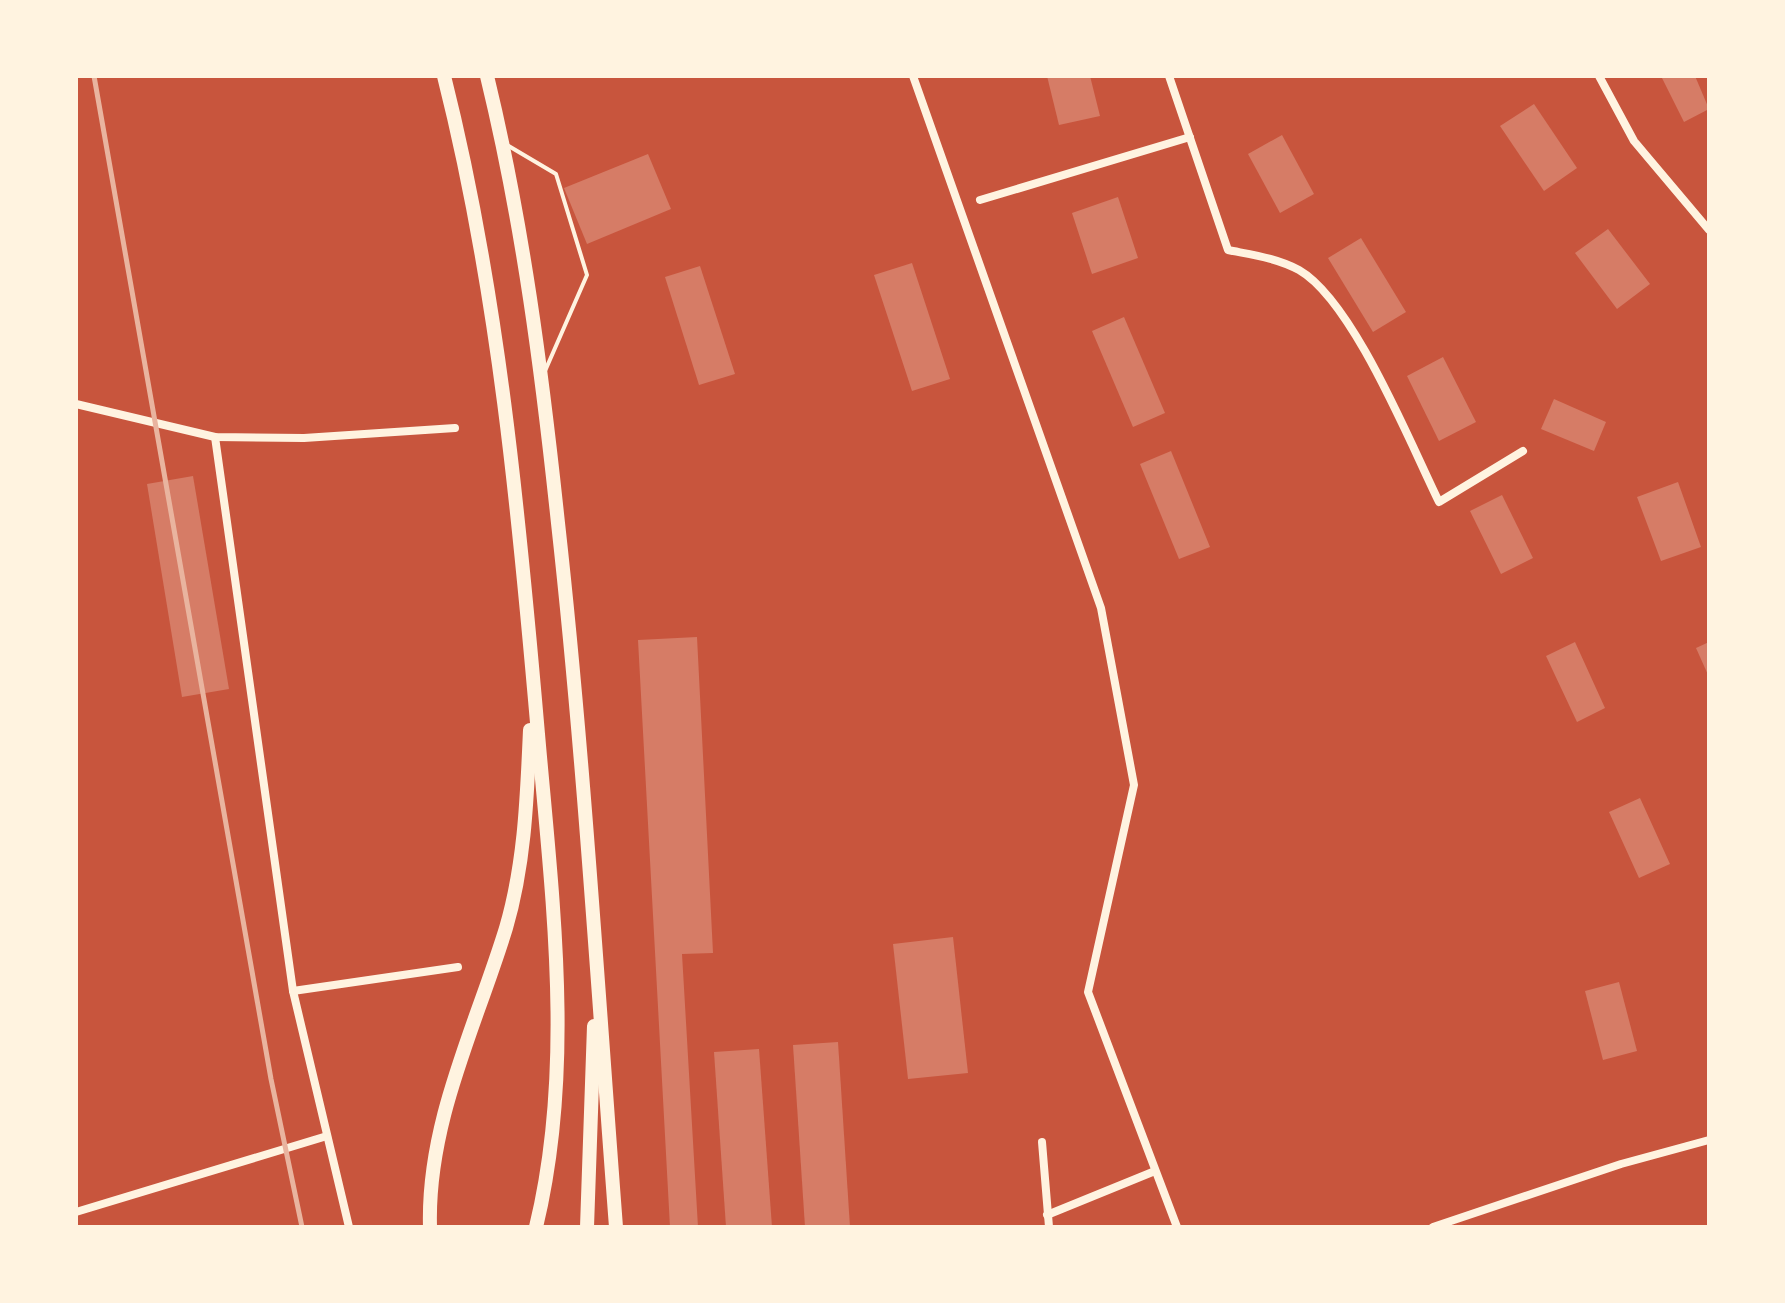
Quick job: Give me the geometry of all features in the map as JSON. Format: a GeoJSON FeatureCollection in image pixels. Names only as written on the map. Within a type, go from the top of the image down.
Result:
{"type":"FeatureCollection","features":[{"type":"Feature","properties":{"kind":"highway"},"geometry":{"type":"LineString","coordinates":[[444,76],[463,148],[485,272],[532,673],[555,950],[557,1040],[553,1137],[536,1227]]}},
{"type":"Feature","properties":{"kind":"highway"},"geometry":{"type":"LineString","coordinates":[[487,76],[524,247],[542,376],[575,671],[616,1227]]}},
{"type":"Feature","properties":{"kind":"highway"},"geometry":{"type":"LineString","coordinates":[[430,1227],[437,1153],[464,1049],[506,927],[517,881],[525,828],[532,673]]}},
{"type":"Feature","properties":{"kind":"highway"},"geometry":{"type":"LineString","coordinates":[[587,1227],[596,946]]}},
{"type":"Feature","properties":{"kind":"street"},"geometry":{"type":"LineString","coordinates":[[913,76],[1101,608],[1134,785],[1088,992],[1177,1227]]}},
{"type":"Feature","properties":{"kind":"street"},"geometry":{"type":"LineString","coordinates":[[1169,76],[1228,250],[1276,260],[1302,272],[1354,327],[1439,502],[1523,451]]}},
{"type":"Feature","properties":{"kind":"street"},"geometry":{"type":"LineString","coordinates":[[1599,76],[1634,141],[1709,230]]}},
{"type":"Feature","properties":{"kind":"street"},"geometry":{"type":"LineString","coordinates":[[980,200],[1190,137]]}},
{"type":"Feature","properties":{"kind":"street"},"geometry":{"type":"LineString","coordinates":[[76,404],[215,437],[304,438],[455,428]]}},
{"type":"Feature","properties":{"kind":"street"},"geometry":{"type":"LineString","coordinates":[[215,437],[293,991],[349,1227]]}},
{"type":"Feature","properties":{"kind":"street"},"geometry":{"type":"LineString","coordinates":[[293,991],[458,967]]}},
{"type":"Feature","properties":{"kind":"street"},"geometry":{"type":"LineString","coordinates":[[76,1212],[327,1136]]}},
{"type":"Feature","properties":{"kind":"street"},"geometry":{"type":"LineString","coordinates":[[1433,1227],[1607,1168],[1709,1140]]}},
{"type":"Feature","properties":{"kind":"street"},"geometry":{"type":"LineString","coordinates":[[1042,1142],[1049,1227]]}},
{"type":"Feature","properties":{"kind":"street"},"geometry":{"type":"LineString","coordinates":[[1047,1215],[1155,1171]]}},
{"type":"Feature","properties":{"kind":"lane"},"geometry":{"type":"LineString","coordinates":[[503,143],[556,174],[587,275],[542,376]]}},
{"type":"Feature","properties":{"kind":"building"},"geometry":{"type":"Polygon","coordinates":[[[1047,76],[1090,76],[1100,116],[1059,125],[1047,76]]]}},
{"type":"Feature","properties":{"kind":"building"},"geometry":{"type":"Polygon","coordinates":[[[1661,76],[1695,76],[1709,109],[1684,122],[1661,76]]]}},
{"type":"Feature","properties":{"kind":"building"},"geometry":{"type":"Polygon","coordinates":[[[1534,104],[1577,168],[1544,191],[1500,126],[1534,104]]]}},
{"type":"Feature","properties":{"kind":"building"},"geometry":{"type":"Polygon","coordinates":[[[1282,135],[1314,194],[1280,213],[1248,154],[1282,135]]]}},
{"type":"Feature","properties":{"kind":"building"},"geometry":{"type":"Polygon","coordinates":[[[648,154],[671,209],[587,244],[564,188],[648,154]]]}},
{"type":"Feature","properties":{"kind":"building"},"geometry":{"type":"Polygon","coordinates":[[[1118,197],[1138,258],[1092,274],[1072,213],[1118,197]]]}},
{"type":"Feature","properties":{"kind":"building"},"geometry":{"type":"Polygon","coordinates":[[[1608,229],[1650,284],[1617,309],[1575,253],[1608,229]]]}},
{"type":"Feature","properties":{"kind":"building"},"geometry":{"type":"Polygon","coordinates":[[[1361,238],[1406,312],[1373,332],[1328,258],[1361,238]]]}},
{"type":"Feature","properties":{"kind":"building"},"geometry":{"type":"Polygon","coordinates":[[[912,263],[950,379],[912,391],[874,275],[912,263]]]}},
{"type":"Feature","properties":{"kind":"building"},"geometry":{"type":"Polygon","coordinates":[[[700,266],[735,374],[699,385],[665,277],[700,266]]]}},
{"type":"Feature","properties":{"kind":"building"},"geometry":{"type":"Polygon","coordinates":[[[1124,317],[1165,413],[1133,427],[1092,331],[1124,317]]]}},
{"type":"Feature","properties":{"kind":"building"},"geometry":{"type":"Polygon","coordinates":[[[1443,357],[1476,422],[1439,441],[1407,376],[1443,357]]]}},
{"type":"Feature","properties":{"kind":"building"},"geometry":{"type":"Polygon","coordinates":[[[1554,399],[1606,422],[1594,451],[1541,429],[1554,399]]]}},
{"type":"Feature","properties":{"kind":"building"},"geometry":{"type":"Polygon","coordinates":[[[1171,451],[1210,547],[1179,559],[1140,464],[1171,451]]]}},
{"type":"Feature","properties":{"kind":"building"},"geometry":{"type":"Polygon","coordinates":[[[193,476],[229,689],[182,697],[147,484],[193,476]]]}},
{"type":"Feature","properties":{"kind":"building"},"geometry":{"type":"Polygon","coordinates":[[[1678,482],[1701,547],[1661,561],[1637,497],[1678,482]]]}},
{"type":"Feature","properties":{"kind":"building"},"geometry":{"type":"Polygon","coordinates":[[[1502,495],[1533,558],[1501,574],[1470,511],[1502,495]]]}},
{"type":"Feature","properties":{"kind":"building"},"geometry":{"type":"Polygon","coordinates":[[[697,637],[713,953],[682,954],[698,1227],[670,1227],[638,640],[697,637]]]}},
{"type":"Feature","properties":{"kind":"building"},"geometry":{"type":"Polygon","coordinates":[[[1575,642],[1605,708],[1577,722],[1546,656],[1575,642]]]}},
{"type":"Feature","properties":{"kind":"building"},"geometry":{"type":"Polygon","coordinates":[[[1709,642],[1709,677],[1696,648],[1709,642]]]}},
{"type":"Feature","properties":{"kind":"building"},"geometry":{"type":"Polygon","coordinates":[[[1640,798],[1670,864],[1639,878],[1609,812],[1640,798]]]}},
{"type":"Feature","properties":{"kind":"building"},"geometry":{"type":"Polygon","coordinates":[[[953,937],[968,1073],[908,1079],[893,944],[953,937]]]}},
{"type":"Feature","properties":{"kind":"building"},"geometry":{"type":"Polygon","coordinates":[[[1619,982],[1637,1051],[1603,1060],[1585,991],[1619,982]]]}},
{"type":"Feature","properties":{"kind":"building"},"geometry":{"type":"Polygon","coordinates":[[[838,1042],[850,1227],[805,1227],[793,1045],[838,1042]]]}},
{"type":"Feature","properties":{"kind":"building"},"geometry":{"type":"Polygon","coordinates":[[[759,1049],[772,1227],[726,1227],[714,1052],[759,1049]]]}},
{"type":"Feature","properties":{"kind":"railway"},"geometry":{"type":"LineString","coordinates":[[94,76],[271,1079],[302,1227]]}}]}
